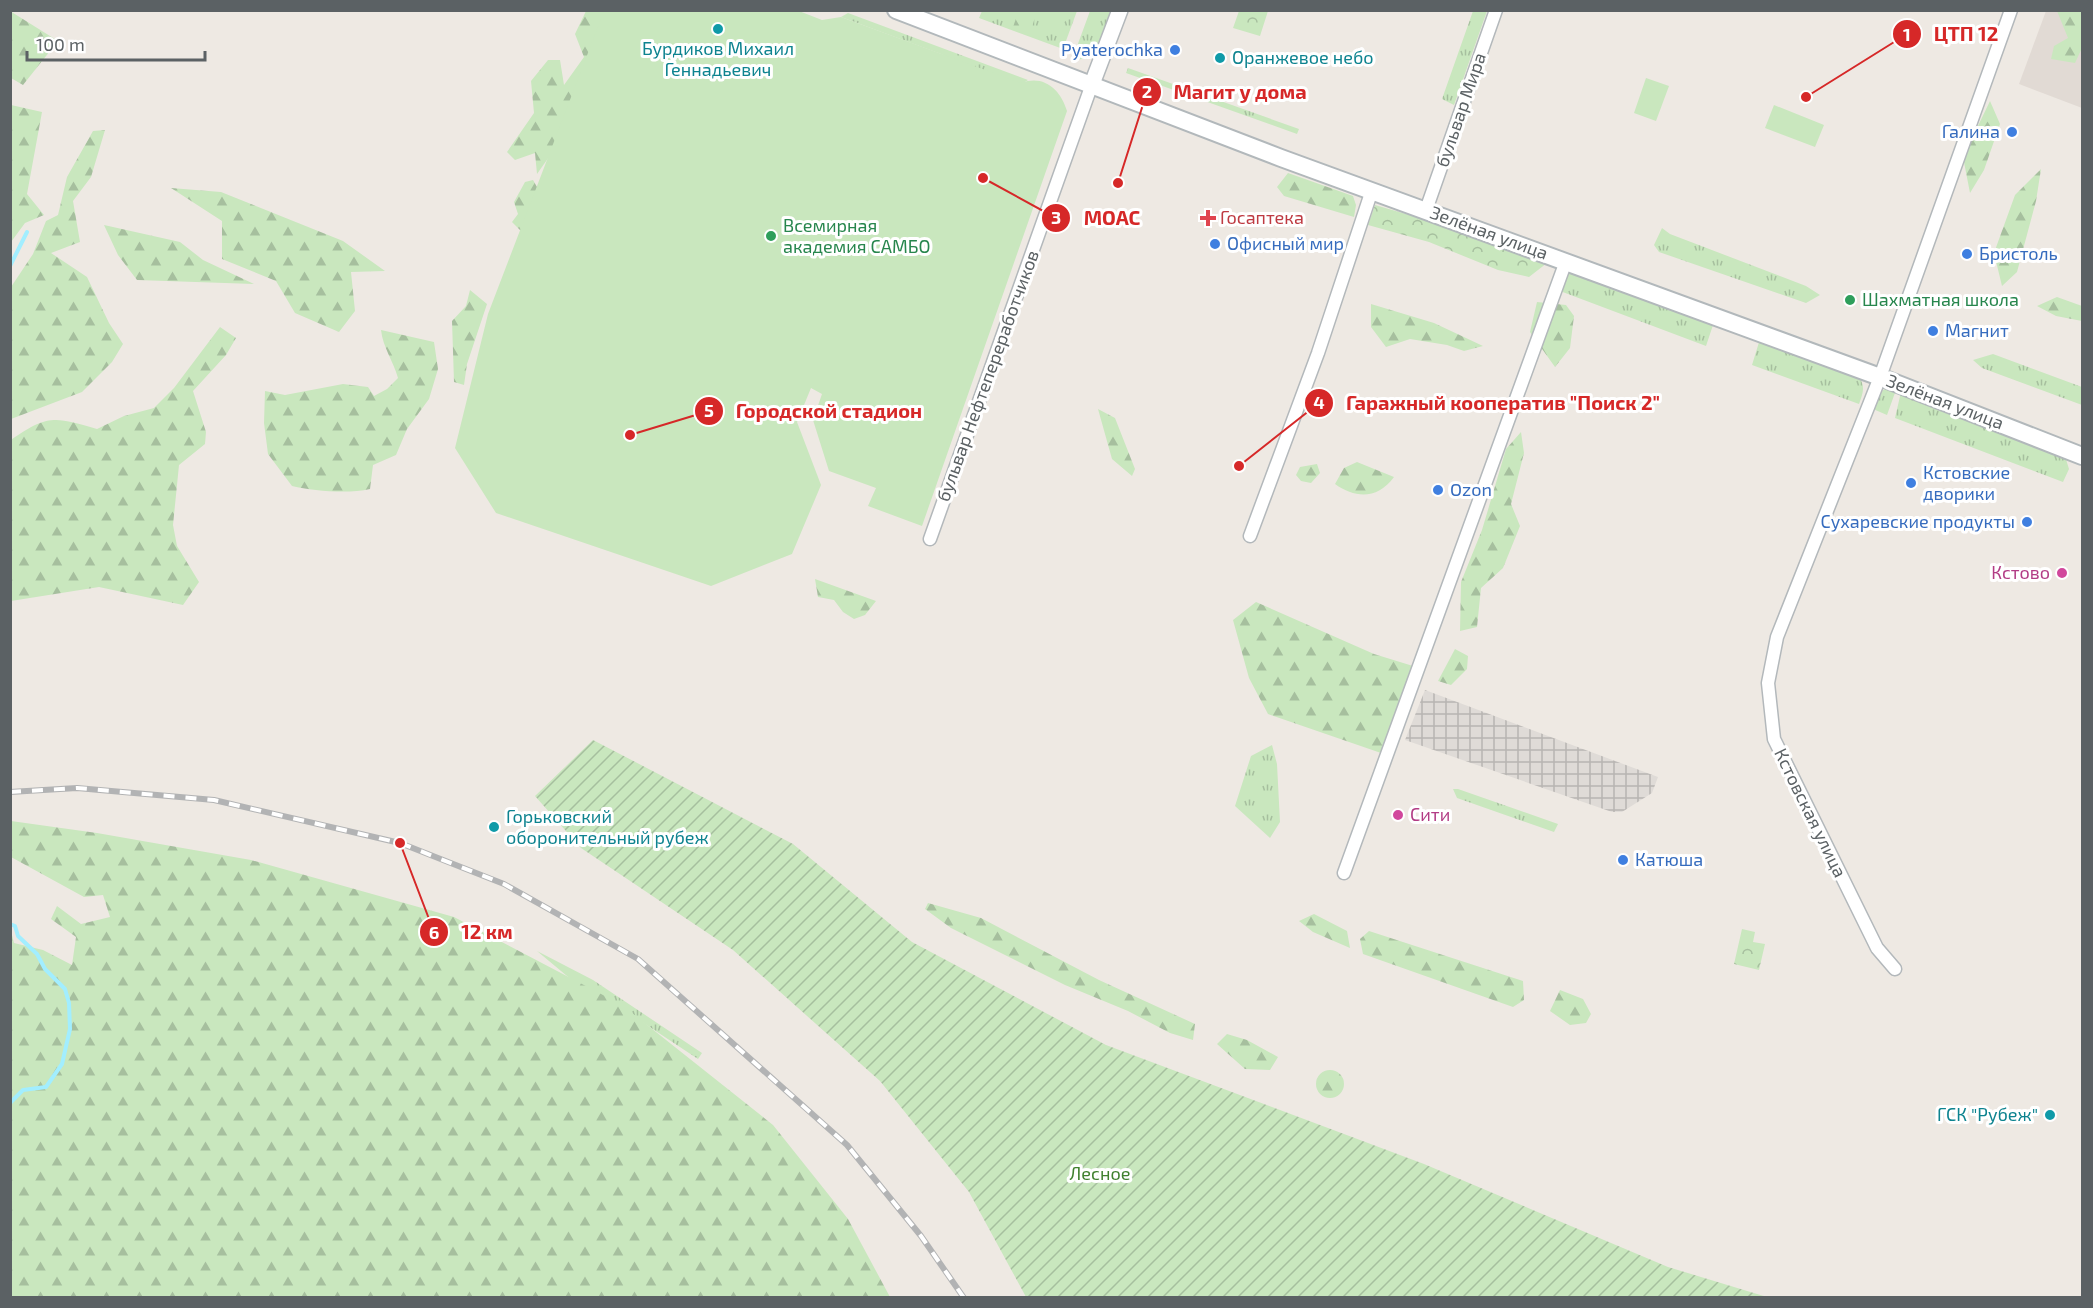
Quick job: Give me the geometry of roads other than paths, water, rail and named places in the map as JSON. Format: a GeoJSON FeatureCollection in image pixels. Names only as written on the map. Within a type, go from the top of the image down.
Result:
{"type":"FeatureCollection","features":[{"type":"Feature","properties":{"kind":"main road","name":"Зелёная улица"},"geometry":{"type":"LineString","coordinates":[[896,10],[1372,190],[1880,377],[2082,456]]}},
{"type":"Feature","properties":{"kind":"street","name":"бульвар Нефтепереработчиков"},"geometry":{"type":"LineString","coordinates":[[930,539],[1120,10]]}},
{"type":"Feature","properties":{"kind":"street","name":"бульвар Мира"},"geometry":{"type":"LineString","coordinates":[[1426,210],[1496,10]]}},
{"type":"Feature","properties":{"kind":"street","name":"Кстовская улица"},"geometry":{"type":"LineString","coordinates":[[1895,969],[1877,948],[1774,739],[1768,683],[1777,637],[1880,377],[2011,10]]}},
{"type":"Feature","properties":{"kind":"street"},"geometry":{"type":"LineString","coordinates":[[1250,536],[1318,353],[1372,190]]}},
{"type":"Feature","properties":{"kind":"street"},"geometry":{"type":"LineString","coordinates":[[1344,873],[1566,261]]}},
{"type":"Feature","properties":{"kind":"waterway"},"geometry":{"type":"LineString","coordinates":[[10,266],[27,232]]}},
{"type":"Feature","properties":{"kind":"waterway"},"geometry":{"type":"LineString","coordinates":[[10,924],[15,926],[18,936],[37,954],[45,969],[65,989],[69,1003],[70,1029],[62,1064],[46,1087],[23,1090],[10,1103]]}},
{"type":"Feature","properties":{"kind":"railway"},"geometry":{"type":"LineString","coordinates":[[10,792],[77,788],[214,800],[400,843],[504,884],[638,959],[847,1145],[921,1236],[964,1298]]}},
{"type":"Feature","properties":{"kind":"place","name":"Бурдиков Михаил Геннадьевич"},"geometry":{"type":"Point","coordinates":[718,29]}},
{"type":"Feature","properties":{"kind":"place","name":"Pyaterochka"},"geometry":{"type":"Point","coordinates":[1175,50]}},
{"type":"Feature","properties":{"kind":"place","name":"Оранжевое небо"},"geometry":{"type":"Point","coordinates":[1220,58]}},
{"type":"Feature","properties":{"kind":"place","name":"ЦТП 12"},"geometry":{"type":"Point","coordinates":[1806,97]}},
{"type":"Feature","properties":{"kind":"place","name":"Галина"},"geometry":{"type":"Point","coordinates":[2012,132]}},
{"type":"Feature","properties":{"kind":"place","name":"МОАС"},"geometry":{"type":"Point","coordinates":[983,178]}},
{"type":"Feature","properties":{"kind":"place","name":"Магит у дома"},"geometry":{"type":"Point","coordinates":[1118,183]}},
{"type":"Feature","properties":{"kind":"place","name":"Госаптека"},"geometry":{"type":"Point","coordinates":[1208,218]}},
{"type":"Feature","properties":{"kind":"place","name":"Всемирная академия САМБО"},"geometry":{"type":"Point","coordinates":[771,236]}},
{"type":"Feature","properties":{"kind":"place","name":"Офисный мир"},"geometry":{"type":"Point","coordinates":[1215,244]}},
{"type":"Feature","properties":{"kind":"place","name":"Бристоль"},"geometry":{"type":"Point","coordinates":[1967,254]}},
{"type":"Feature","properties":{"kind":"place","name":"Шахматная школа"},"geometry":{"type":"Point","coordinates":[1850,300]}},
{"type":"Feature","properties":{"kind":"place","name":"Магнит"},"geometry":{"type":"Point","coordinates":[1933,331]}},
{"type":"Feature","properties":{"kind":"place","name":"Городской стадион"},"geometry":{"type":"Point","coordinates":[630,435]}},
{"type":"Feature","properties":{"kind":"place","name":"Гаражный кооператив \"Поиск 2\""},"geometry":{"type":"Point","coordinates":[1239,466]}},
{"type":"Feature","properties":{"kind":"place","name":"Кстовские дворики"},"geometry":{"type":"Point","coordinates":[1911,483]}},
{"type":"Feature","properties":{"kind":"place","name":"Ozon"},"geometry":{"type":"Point","coordinates":[1438,490]}},
{"type":"Feature","properties":{"kind":"place","name":"Сухаревские продукты"},"geometry":{"type":"Point","coordinates":[2027,522]}},
{"type":"Feature","properties":{"kind":"place","name":"Кстово"},"geometry":{"type":"Point","coordinates":[2062,573]}},
{"type":"Feature","properties":{"kind":"place","name":"Сити"},"geometry":{"type":"Point","coordinates":[1398,815]}},
{"type":"Feature","properties":{"kind":"place","name":"Горьковский оборонительный рубеж"},"geometry":{"type":"Point","coordinates":[494,827]}},
{"type":"Feature","properties":{"kind":"place","name":"12 км"},"geometry":{"type":"Point","coordinates":[400,843]}},
{"type":"Feature","properties":{"kind":"place","name":"Катюша"},"geometry":{"type":"Point","coordinates":[1623,860]}},
{"type":"Feature","properties":{"kind":"place","name":"ГСК \"Рубеж\""},"geometry":{"type":"Point","coordinates":[2050,1115]}},
{"type":"Feature","properties":{"kind":"park label","name":"Лесное"},"geometry":{"type":"Point","coordinates":[1100,1174]}}]}
